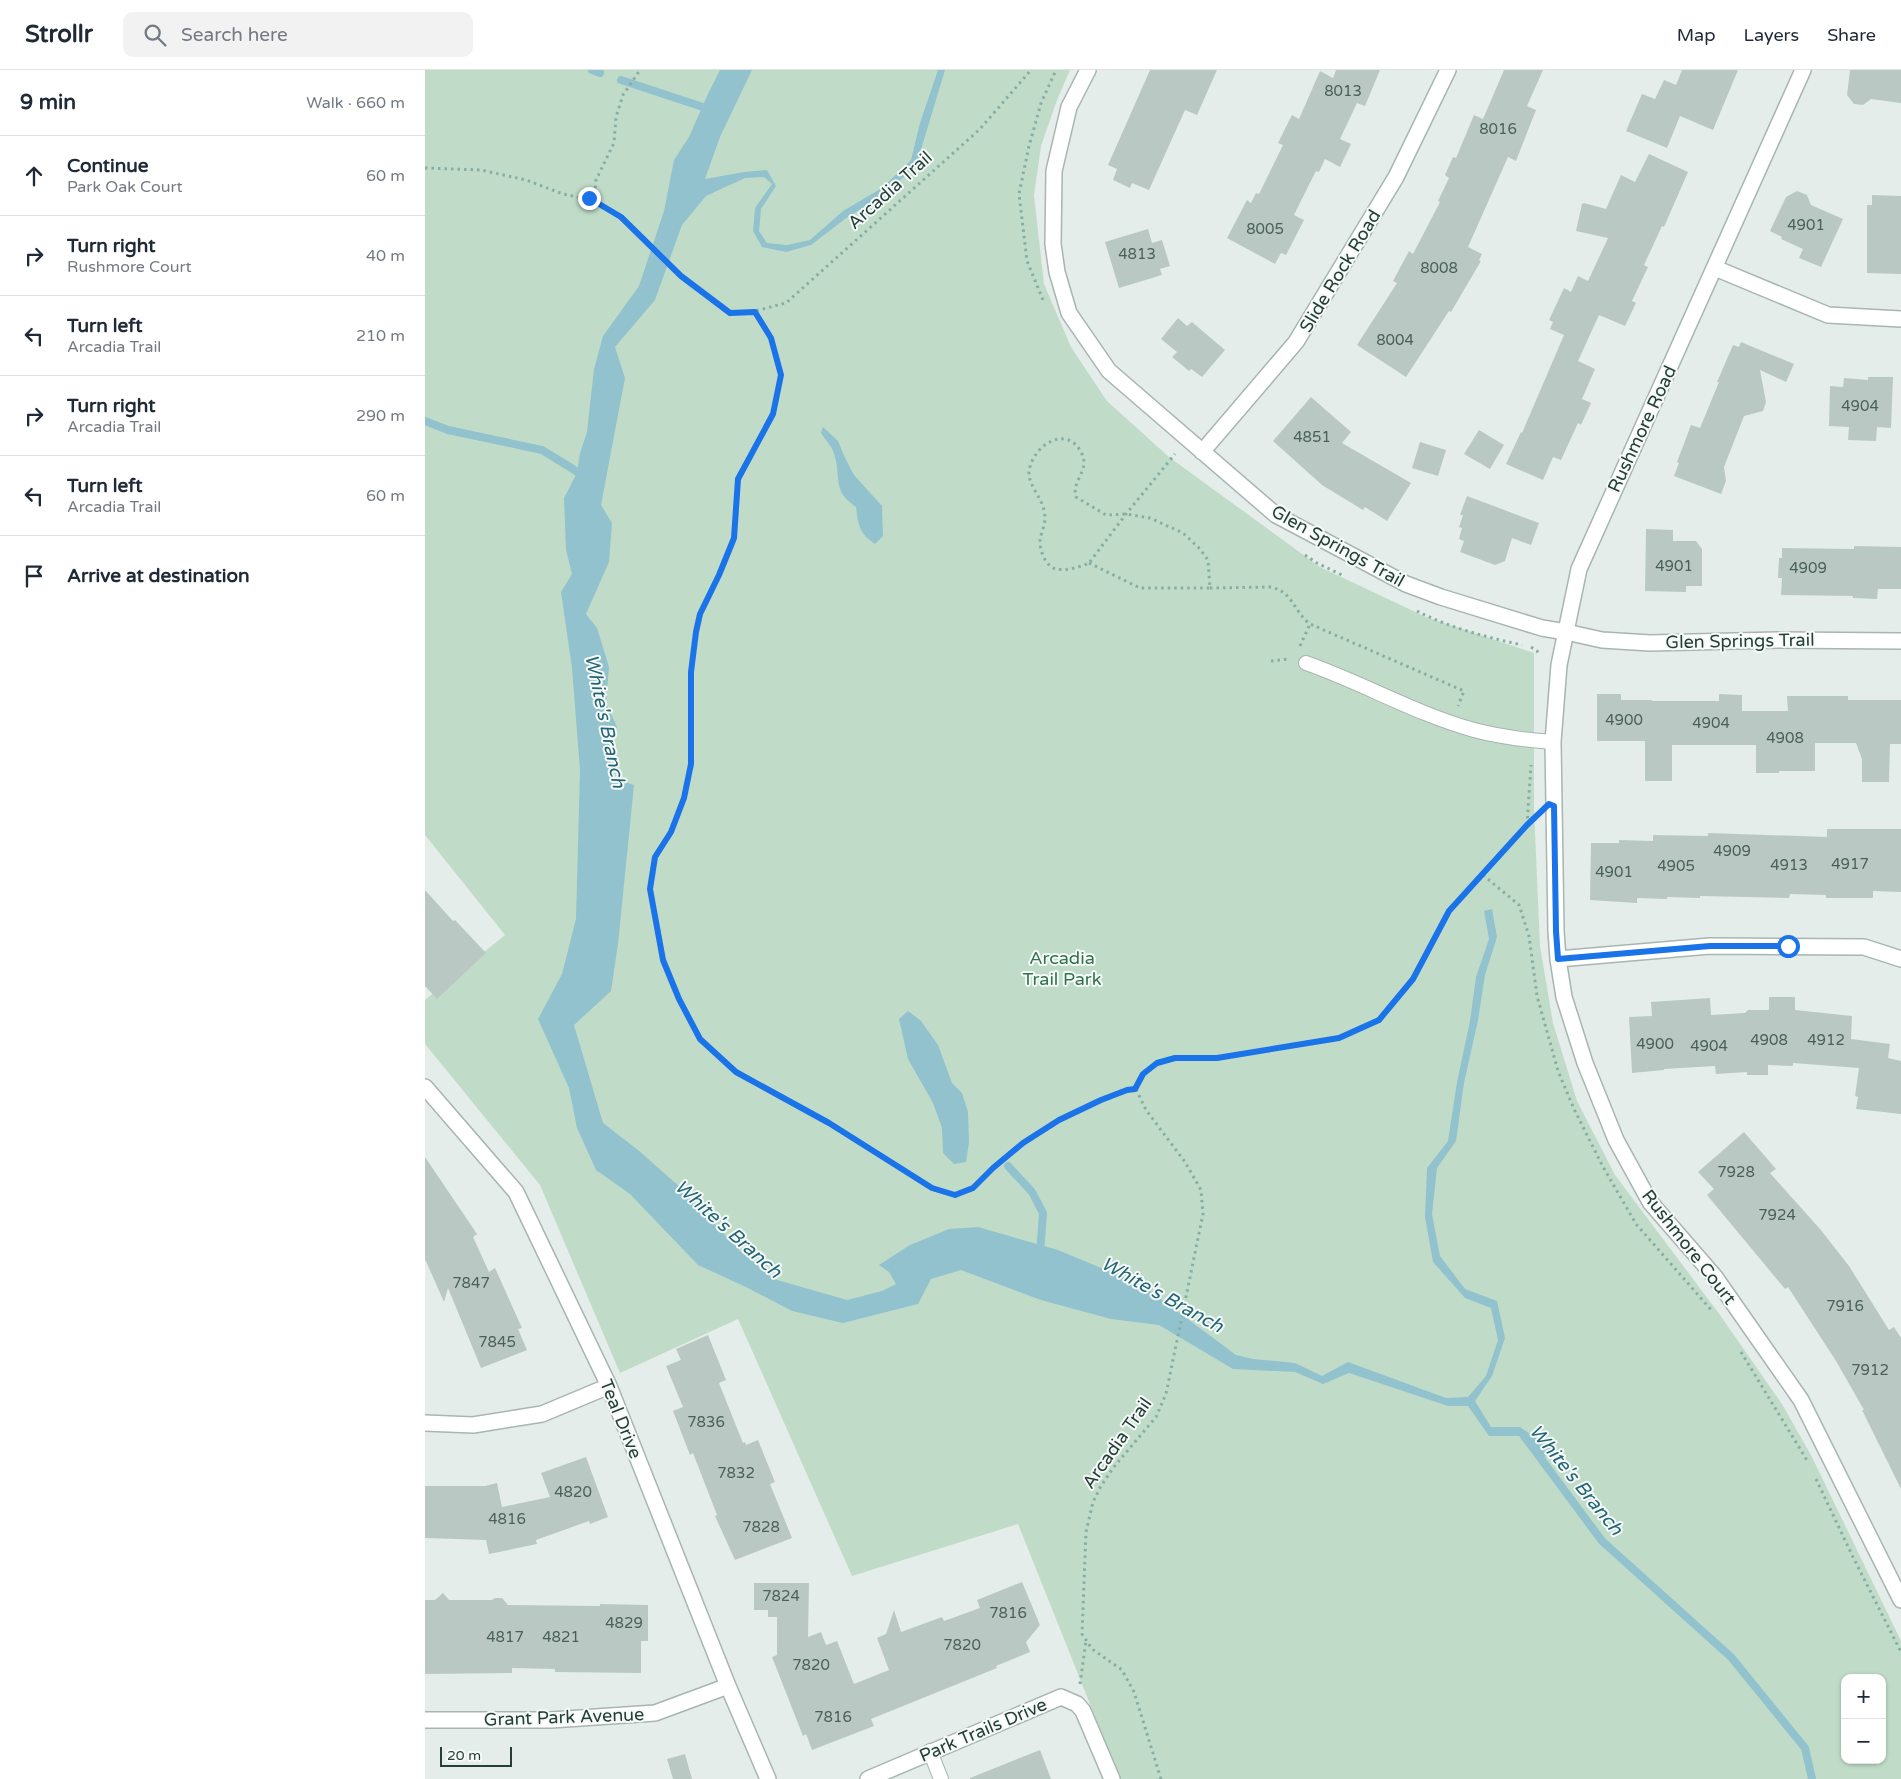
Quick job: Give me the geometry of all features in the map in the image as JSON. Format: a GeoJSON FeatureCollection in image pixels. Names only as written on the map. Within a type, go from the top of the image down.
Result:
{"type":"FeatureCollection","features":[{"type":"Feature","properties":{"kind":"street","name":"Glen Springs Trail"},"geometry":{"type":"LineString","coordinates":[[1088,70],[1069,108],[1054,171],[1053,244],[1057,272],[1069,314],[1109,371],[1276,515],[1406,584],[1441,597],[1542,628],[1603,640],[1650,643],[1778,640],[1901,641]]}},
{"type":"Feature","properties":{"kind":"street","name":"Slide Rock Road"},"geometry":{"type":"LineString","coordinates":[[1202,452],[1296,342],[1396,177],[1448,70]]}},
{"type":"Feature","properties":{"kind":"street","name":"Rushmore Road"},"geometry":{"type":"LineString","coordinates":[[1554,806],[1553,742],[1559,665],[1579,568],[1803,70]]}},
{"type":"Feature","properties":{"kind":"street"},"geometry":{"type":"LineString","coordinates":[[1715,268],[1828,315],[1901,319]]}},
{"type":"Feature","properties":{"kind":"street","name":"Rushmore Court"},"geometry":{"type":"LineString","coordinates":[[1554,806],[1556,931],[1564,997],[1585,1063],[1617,1140],[1650,1202],[1715,1276],[1801,1400],[1901,1600]]}},
{"type":"Feature","properties":{"kind":"street"},"geometry":{"type":"LineString","coordinates":[[1558,959],[1710,946],[1865,947],[1901,959]]}},
{"type":"Feature","properties":{"kind":"street","name":"Teal Drive"},"geometry":{"type":"LineString","coordinates":[[425,1087],[516,1192],[609,1386],[728,1686],[768,1779]]}},
{"type":"Feature","properties":{"kind":"street"},"geometry":{"type":"LineString","coordinates":[[425,1423],[473,1425],[542,1414],[609,1386]]}},
{"type":"Feature","properties":{"kind":"street","name":"Grant Park Avenue"},"geometry":{"type":"LineString","coordinates":[[425,1720],[551,1720],[655,1713],[728,1686]]}},
{"type":"Feature","properties":{"kind":"street","name":"Park Trails Drive"},"geometry":{"type":"LineString","coordinates":[[868,1779],[930,1751],[1061,1697],[1077,1704]]}},
{"type":"Feature","properties":{"kind":"street"},"geometry":{"type":"LineString","coordinates":[[1077,1704],[1083,1711],[1112,1779]]}},
{"type":"Feature","properties":{"kind":"lane"},"geometry":{"type":"LineString","coordinates":[[1300,661],[1433,716],[1466,727],[1514,739],[1553,742]]}},
{"type":"Feature","properties":{"kind":"lane"},"geometry":{"type":"LineString","coordinates":[[930,1751],[941,1779]]}},
{"type":"Feature","properties":{"kind":"path"},"geometry":{"type":"LineString","coordinates":[[589,198],[595,191],[595,180],[614,143],[616,117],[623,95],[639,70]]}},
{"type":"Feature","properties":{"kind":"path","name":"Arcadia Trail"},"geometry":{"type":"LineString","coordinates":[[425,168],[481,170],[526,180],[563,194],[589,198],[621,217],[681,276],[730,313],[755,312],[787,303],[980,129],[1031,70]]}},
{"type":"Feature","properties":{"kind":"path"},"geometry":{"type":"LineString","coordinates":[[1037,288],[1027,261],[1019,194],[1029,146],[1041,103],[1056,70]]}},
{"type":"Feature","properties":{"kind":"path"},"geometry":{"type":"LineString","coordinates":[[755,312],[771,338],[781,375],[773,414],[738,479],[734,538],[700,614],[691,672],[689,772],[684,798],[671,832],[655,857],[650,889],[663,960],[679,999],[700,1039],[736,1072],[829,1123],[932,1188],[955,1195],[973,1188],[1023,1143],[1059,1120],[1101,1100],[1127,1090],[1135,1089],[1143,1074],[1157,1063],[1175,1058],[1217,1058],[1339,1038],[1379,1020],[1413,979],[1449,911],[1527,825],[1549,804],[1554,806]]}},
{"type":"Feature","properties":{"kind":"path"},"geometry":{"type":"LineString","coordinates":[[1175,453],[1126,514],[1089,563],[1082,567],[1055,569],[1049,565],[1043,556],[1040,541],[1045,526],[1045,512],[1039,494],[1029,481],[1032,462],[1042,446],[1060,439],[1069,441],[1077,446],[1084,460],[1084,468],[1075,488],[1077,497],[1106,515],[1126,514],[1150,518],[1183,533],[1200,549],[1208,560],[1210,588]]}},
{"type":"Feature","properties":{"kind":"path"},"geometry":{"type":"LineString","coordinates":[[1089,563],[1140,588],[1270,587],[1279,589],[1290,598],[1303,619],[1310,624],[1464,691],[1455,713]]}},
{"type":"Feature","properties":{"kind":"path"},"geometry":{"type":"LineString","coordinates":[[1271,661],[1300,661]]}},
{"type":"Feature","properties":{"kind":"path"},"geometry":{"type":"LineString","coordinates":[[1527,825],[1533,740]]}},
{"type":"Feature","properties":{"kind":"path","name":"Arcadia Trail"},"geometry":{"type":"LineString","coordinates":[[1077,1704],[1086,1640],[1082,1634],[1086,1532],[1093,1502],[1113,1468],[1156,1417],[1166,1394],[1203,1214],[1201,1190],[1185,1162],[1147,1110],[1135,1089]]}},
{"type":"Feature","properties":{"kind":"path"},"geometry":{"type":"LineString","coordinates":[[1086,1640],[1092,1649],[1122,1670],[1134,1692],[1161,1779]]}},
{"type":"Feature","properties":{"kind":"green space","name":"Arcadia Trail Park"},"geometry":{"type":"Polygon","coordinates":[[[425,70],[1070,70],[1041,146],[1034,195],[1044,284],[1071,347],[1107,401],[1169,457],[1320,567],[1426,617],[1534,653],[1534,808],[1540,946],[1553,1023],[1577,1101],[1615,1175],[1720,1315],[1782,1404],[1812,1457],[1901,1641],[1901,1779],[1120,1779],[1018,1524],[852,1576],[738,1319],[620,1373],[540,1185],[425,1044],[425,1000],[505,935],[425,835],[425,70]]]}},
{"type":"Feature","properties":{"kind":"water"},"geometry":{"type":"Polygon","coordinates":[[[720,70],[752,70],[720,137],[705,179],[767,170],[776,186],[761,209],[759,231],[767,243],[787,245],[810,240],[843,211],[882,188],[911,160],[920,123],[938,70],[945,70],[916,166],[883,195],[845,219],[811,245],[786,252],[762,247],[753,231],[755,208],[772,184],[764,177],[745,178],[706,196],[682,225],[655,300],[615,347],[625,378],[601,505],[612,523],[609,562],[586,614],[597,628],[609,667],[606,703],[617,727],[609,743],[612,778],[634,785],[618,944],[611,991],[574,1025],[603,1123],[638,1150],[681,1188],[740,1251],[774,1279],[847,1300],[882,1291],[896,1284],[889,1272],[879,1265],[910,1245],[949,1229],[978,1227],[1058,1250],[1142,1285],[1236,1355],[1253,1359],[1295,1363],[1322,1376],[1348,1362],[1446,1398],[1468,1397],[1486,1376],[1498,1340],[1491,1308],[1465,1298],[1433,1262],[1425,1217],[1427,1168],[1448,1141],[1476,977],[1489,939],[1484,911],[1492,909],[1497,937],[1485,975],[1478,1020],[1464,1083],[1456,1141],[1437,1168],[1432,1214],[1440,1256],[1465,1289],[1497,1301],[1505,1338],[1492,1376],[1475,1401],[1491,1427],[1520,1427],[1552,1449],[1545,1457],[1519,1436],[1489,1436],[1468,1406],[1448,1406],[1349,1373],[1323,1384],[1295,1372],[1233,1369],[1159,1325],[1111,1319],[1041,1300],[961,1270],[931,1279],[918,1304],[843,1323],[792,1311],[698,1265],[630,1194],[596,1170],[577,1128],[569,1088],[538,1019],[562,974],[576,919],[580,770],[572,668],[561,592],[572,574],[566,550],[564,498],[577,473],[580,453],[587,432],[594,369],[603,336],[639,286],[664,211],[674,160],[689,137],[720,70]]]}},
{"type":"Feature","properties":{"kind":"water"},"geometry":{"type":"Polygon","coordinates":[[[823,427],[838,441],[854,475],[882,506],[883,536],[875,544],[862,532],[856,507],[848,501],[840,489],[833,451],[821,433],[823,427]]]}},
{"type":"Feature","properties":{"kind":"water"},"geometry":{"type":"Polygon","coordinates":[[[908,1011],[921,1021],[938,1045],[952,1083],[962,1093],[968,1112],[969,1143],[966,1162],[954,1164],[943,1153],[942,1128],[933,1103],[908,1059],[899,1019],[908,1011]]]}},
{"type":"Feature","properties":{"kind":"building"},"geometry":{"type":"Polygon","coordinates":[[[1150,70],[1217,70],[1197,115],[1185,110],[1149,190],[1132,183],[1130,188],[1113,180],[1117,169],[1108,165],[1150,70]]]}},
{"type":"Feature","properties":{"kind":"building"},"geometry":{"type":"Polygon","coordinates":[[[1336,70],[1380,70],[1365,106],[1357,103],[1340,139],[1351,144],[1340,167],[1325,159],[1319,172],[1316,171],[1294,215],[1304,220],[1286,255],[1281,253],[1275,264],[1227,238],[1247,200],[1251,203],[1256,193],[1259,194],[1283,145],[1278,143],[1292,115],[1299,119],[1320,71],[1333,78],[1336,70]]]}},
{"type":"Feature","properties":{"kind":"building"},"geometry":{"type":"Polygon","coordinates":[[[1504,70],[1543,70],[1527,106],[1536,110],[1516,161],[1508,157],[1468,247],[1482,254],[1479,260],[1481,261],[1451,312],[1449,311],[1406,377],[1357,345],[1397,283],[1393,281],[1409,251],[1413,254],[1440,202],[1438,201],[1449,178],[1445,175],[1453,157],[1456,158],[1474,115],[1483,119],[1504,70]]]}},
{"type":"Feature","properties":{"kind":"building"},"geometry":{"type":"Polygon","coordinates":[[[1682,70],[1738,70],[1713,130],[1680,116],[1667,148],[1626,131],[1642,94],[1655,99],[1664,80],[1676,85],[1682,70]]]}},
{"type":"Feature","properties":{"kind":"building"},"geometry":{"type":"Polygon","coordinates":[[[1850,70],[1901,70],[1901,103],[1871,99],[1863,105],[1854,104],[1847,95],[1850,70]]]}},
{"type":"Feature","properties":{"kind":"building"},"geometry":{"type":"Polygon","coordinates":[[[1649,154],[1688,172],[1664,227],[1662,226],[1644,265],[1648,267],[1632,301],[1636,303],[1625,326],[1599,315],[1578,361],[1595,369],[1582,399],[1591,403],[1581,425],[1578,423],[1561,460],[1553,457],[1543,480],[1506,464],[1522,433],[1564,335],[1550,329],[1553,322],[1549,320],[1564,288],[1571,292],[1578,276],[1588,281],[1608,238],[1576,231],[1582,204],[1606,209],[1621,175],[1635,182],[1649,154]]]}},
{"type":"Feature","properties":{"kind":"building"},"geometry":{"type":"Polygon","coordinates":[[[1797,191],[1807,195],[1811,205],[1843,219],[1821,267],[1799,258],[1803,249],[1781,239],[1782,237],[1770,231],[1786,197],[1797,191]]]}},
{"type":"Feature","properties":{"kind":"building"},"geometry":{"type":"Polygon","coordinates":[[[1872,195],[1901,196],[1901,274],[1867,273],[1867,205],[1872,205],[1872,195]]]}},
{"type":"Feature","properties":{"kind":"building"},"geometry":{"type":"Polygon","coordinates":[[[1148,229],[1152,243],[1162,240],[1170,266],[1160,269],[1162,275],[1119,288],[1105,242],[1148,229]]]}},
{"type":"Feature","properties":{"kind":"building"},"geometry":{"type":"Polygon","coordinates":[[[1178,318],[1187,326],[1192,322],[1225,350],[1202,377],[1191,369],[1189,371],[1172,357],[1177,352],[1161,339],[1178,318]]]}},
{"type":"Feature","properties":{"kind":"building"},"geometry":{"type":"Polygon","coordinates":[[[1741,342],[1794,364],[1786,382],[1760,370],[1766,402],[1763,411],[1744,416],[1724,467],[1726,481],[1721,494],[1674,476],[1679,463],[1677,462],[1691,425],[1700,428],[1733,345],[1739,347],[1741,342]]]}},
{"type":"Feature","properties":{"kind":"building"},"geometry":{"type":"Polygon","coordinates":[[[1868,377],[1893,377],[1891,428],[1877,427],[1876,441],[1848,440],[1849,427],[1829,426],[1830,386],[1843,387],[1844,378],[1868,380],[1868,377]]]}},
{"type":"Feature","properties":{"kind":"building"},"geometry":{"type":"Polygon","coordinates":[[[1311,397],[1351,432],[1342,443],[1411,483],[1387,521],[1365,507],[1363,510],[1322,485],[1273,441],[1311,397]]]}},
{"type":"Feature","properties":{"kind":"building"},"geometry":{"type":"Polygon","coordinates":[[[1479,430],[1504,445],[1490,469],[1464,454],[1479,430]]]}},
{"type":"Feature","properties":{"kind":"building"},"geometry":{"type":"Polygon","coordinates":[[[1420,442],[1446,450],[1438,476],[1412,468],[1420,442]]]}},
{"type":"Feature","properties":{"kind":"building"},"geometry":{"type":"Polygon","coordinates":[[[1467,496],[1539,523],[1531,545],[1512,538],[1505,561],[1495,565],[1460,552],[1464,541],[1459,539],[1462,528],[1459,527],[1463,515],[1460,515],[1467,496]]]}},
{"type":"Feature","properties":{"kind":"building"},"geometry":{"type":"Polygon","coordinates":[[[1646,529],[1673,530],[1673,541],[1696,541],[1702,549],[1702,586],[1686,586],[1686,592],[1645,591],[1646,529]]]}},
{"type":"Feature","properties":{"kind":"building"},"geometry":{"type":"Polygon","coordinates":[[[1854,546],[1901,547],[1901,589],[1878,589],[1877,599],[1853,598],[1853,596],[1781,595],[1782,578],[1778,578],[1779,558],[1782,558],[1782,548],[1854,549],[1854,546]]]}},
{"type":"Feature","properties":{"kind":"building"},"geometry":{"type":"Polygon","coordinates":[[[1597,694],[1621,694],[1621,700],[1652,701],[1719,701],[1719,694],[1742,695],[1742,711],[1788,711],[1787,696],[1848,696],[1848,700],[1901,700],[1901,744],[1890,744],[1889,782],[1862,782],[1862,759],[1856,743],[1815,743],[1815,771],[1779,771],[1779,773],[1756,773],[1756,745],[1672,745],[1672,781],[1645,781],[1645,741],[1597,741],[1597,694]]]}},
{"type":"Feature","properties":{"kind":"building"},"geometry":{"type":"Polygon","coordinates":[[[1827,829],[1901,829],[1901,892],[1873,891],[1873,898],[1826,898],[1826,895],[1790,894],[1789,898],[1700,896],[1700,898],[1637,898],[1637,903],[1590,900],[1591,843],[1619,843],[1619,840],[1653,841],[1653,835],[1708,836],[1708,833],[1827,837],[1827,829]]]}},
{"type":"Feature","properties":{"kind":"building"},"geometry":{"type":"Polygon","coordinates":[[[425,890],[486,953],[437,999],[425,986],[425,890]]]}},
{"type":"Feature","properties":{"kind":"building"},"geometry":{"type":"Polygon","coordinates":[[[1769,997],[1795,997],[1795,1010],[1852,1016],[1851,1039],[1890,1044],[1888,1058],[1901,1061],[1901,1114],[1856,1109],[1858,1097],[1855,1096],[1859,1068],[1793,1063],[1793,1066],[1768,1065],[1768,1075],[1747,1075],[1747,1072],[1716,1074],[1715,1066],[1632,1073],[1629,1017],[1652,1016],[1651,1002],[1710,998],[1711,1015],[1745,1013],[1748,1010],[1769,1010],[1769,997]]]}},
{"type":"Feature","properties":{"kind":"building"},"geometry":{"type":"Polygon","coordinates":[[[1744,1132],[1776,1169],[1770,1173],[1820,1229],[1849,1266],[1889,1330],[1894,1327],[1901,1338],[1901,1489],[1862,1410],[1864,1410],[1836,1361],[1788,1287],[1785,1289],[1707,1195],[1714,1189],[1698,1172],[1744,1132]]]}},
{"type":"Feature","properties":{"kind":"building"},"geometry":{"type":"Polygon","coordinates":[[[425,1157],[477,1234],[473,1237],[489,1272],[495,1268],[522,1328],[518,1329],[527,1350],[481,1368],[448,1288],[444,1302],[425,1259],[425,1157]]]}},
{"type":"Feature","properties":{"kind":"building"},"geometry":{"type":"Polygon","coordinates":[[[708,1335],[726,1380],[719,1383],[743,1443],[745,1442],[746,1445],[758,1440],[775,1482],[770,1484],[792,1538],[735,1560],[715,1516],[717,1515],[693,1453],[690,1455],[673,1411],[683,1407],[666,1366],[681,1360],[676,1349],[708,1335]]]}},
{"type":"Feature","properties":{"kind":"building"},"geometry":{"type":"Polygon","coordinates":[[[586,1457],[608,1517],[590,1524],[589,1521],[536,1540],[537,1544],[489,1554],[486,1540],[425,1538],[425,1486],[485,1486],[497,1483],[502,1507],[550,1497],[541,1473],[586,1457]]]}},
{"type":"Feature","properties":{"kind":"building"},"geometry":{"type":"Polygon","coordinates":[[[1022,1582],[1040,1625],[1026,1642],[1030,1652],[996,1666],[997,1668],[871,1719],[874,1726],[812,1750],[806,1734],[803,1736],[772,1657],[777,1655],[777,1617],[768,1617],[768,1610],[754,1610],[754,1583],[809,1583],[808,1637],[821,1632],[826,1645],[837,1641],[854,1684],[889,1670],[877,1638],[886,1634],[894,1610],[901,1632],[942,1617],[944,1621],[980,1608],[977,1600],[1022,1582]]]}},
{"type":"Feature","properties":{"kind":"building"},"geometry":{"type":"Polygon","coordinates":[[[443,1593],[449,1600],[492,1600],[502,1598],[508,1605],[648,1605],[648,1641],[641,1641],[641,1673],[555,1672],[555,1669],[512,1668],[512,1673],[425,1674],[425,1600],[435,1600],[443,1593]]]}},
{"type":"Feature","properties":{"kind":"building"},"geometry":{"type":"Polygon","coordinates":[[[1040,1750],[1051,1779],[970,1779],[970,1778],[1040,1750]]]}},
{"type":"Feature","properties":{"kind":"building"},"geometry":{"type":"Polygon","coordinates":[[[685,1754],[692,1779],[673,1779],[667,1759],[685,1754]]]}},
{"type":"Feature","properties":{"kind":"waterway"},"geometry":{"type":"LineString","coordinates":[[592,70],[600,73]]}},
{"type":"Feature","properties":{"kind":"waterway"},"geometry":{"type":"LineString","coordinates":[[621,80],[709,109]]}},
{"type":"Feature","properties":{"kind":"waterway"},"geometry":{"type":"LineString","coordinates":[[425,421],[448,430],[542,450],[584,477]]}},
{"type":"Feature","properties":{"kind":"waterway"},"geometry":{"type":"LineString","coordinates":[[1008,1166],[1032,1192],[1043,1213],[1040,1254]]}},
{"type":"Feature","properties":{"kind":"waterway","name":"White's Branch"},"geometry":{"type":"LineString","coordinates":[[1524,1436],[1602,1541],[1731,1657],[1805,1748],[1812,1779]]}},
{"type":"Feature","properties":{"kind":"route"},"geometry":{"type":"LineString","coordinates":[[589,198],[621,217],[681,276],[730,313],[755,312],[771,338],[781,375],[773,414],[738,479],[734,538],[700,614],[691,672],[691,764],[684,798],[671,832],[655,857],[650,889],[663,960],[679,999],[700,1039],[736,1072],[829,1123],[932,1188],[955,1195],[973,1188],[1023,1143],[1059,1120],[1101,1100],[1127,1090],[1135,1089],[1143,1074],[1157,1063],[1175,1058],[1217,1058],[1262,1052],[1339,1038],[1379,1020],[1413,979],[1449,911],[1527,825],[1549,804],[1554,806],[1558,959],[1710,946],[1788,946]]}}]}
